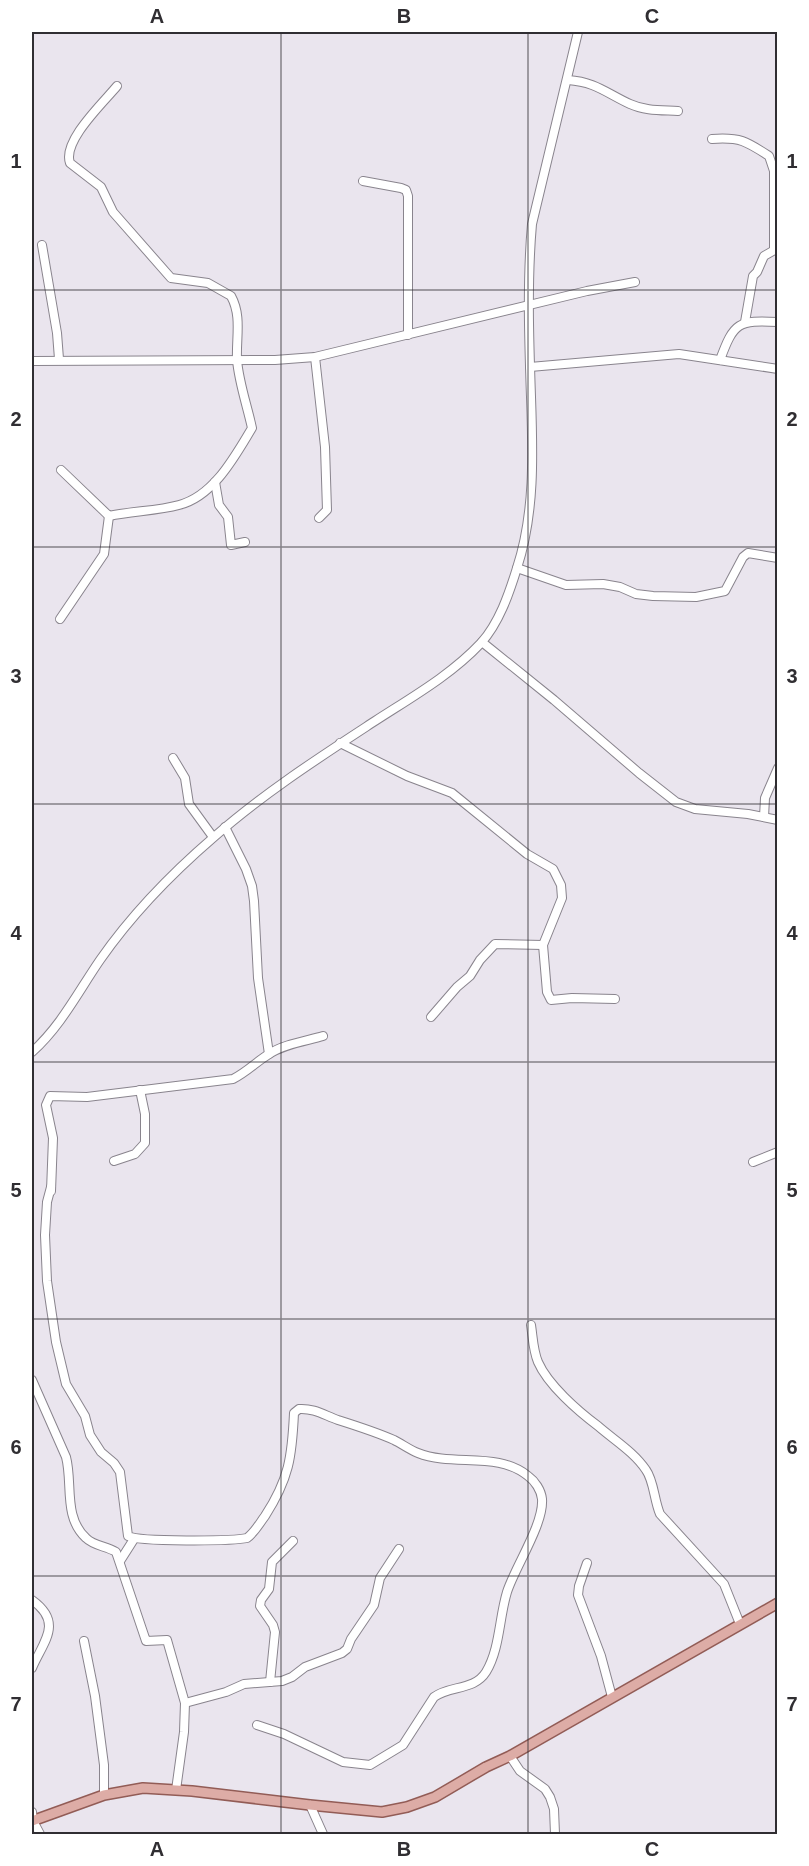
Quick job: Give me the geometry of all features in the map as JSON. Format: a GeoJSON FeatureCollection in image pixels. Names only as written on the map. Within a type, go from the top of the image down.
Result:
{"type":"FeatureCollection","features":[{"type":"Feature","properties":{"kind":"main road"},"geometry":{"type":"LineString","coordinates":[[32,1818],[104,1795],[143,1788],[214,1793],[382,1812],[407,1807],[435,1797],[486,1767],[510,1756],[777,1603]]}},
{"type":"Feature","properties":{"kind":"street"},"geometry":{"type":"LineString","coordinates":[[32,1052],[64,1016],[99,961],[137,911],[213,837],[255,801],[441,678],[482,642],[499,617],[517,568],[531,505],[529,306],[532,224],[578,32]]}},
{"type":"Feature","properties":{"kind":"street"},"geometry":{"type":"LineString","coordinates":[[568,80],[594,84],[632,105],[654,110],[678,111]]}},
{"type":"Feature","properties":{"kind":"street"},"geometry":{"type":"LineString","coordinates":[[109,516],[182,505],[194,499],[215,482],[252,428],[241,385],[237,359],[238,315],[236,304],[231,296],[208,283],[171,278],[113,212],[101,187],[70,163],[69,151],[79,131],[117,86]]}},
{"type":"Feature","properties":{"kind":"street"},"geometry":{"type":"LineString","coordinates":[[712,139],[743,140],[769,156],[774,171],[776,249],[764,256],[753,276],[745,322]]}},
{"type":"Feature","properties":{"kind":"street"},"geometry":{"type":"LineString","coordinates":[[363,181],[401,188],[406,190],[408,196],[408,335]]}},
{"type":"Feature","properties":{"kind":"street"},"geometry":{"type":"LineString","coordinates":[[42,245],[57,333],[59,359]]}},
{"type":"Feature","properties":{"kind":"street"},"geometry":{"type":"LineString","coordinates":[[32,361],[315,357],[587,291],[635,282]]}},
{"type":"Feature","properties":{"kind":"street"},"geometry":{"type":"LineString","coordinates":[[720,360],[727,342],[739,324],[777,322]]}},
{"type":"Feature","properties":{"kind":"street"},"geometry":{"type":"LineString","coordinates":[[530,367],[679,354],[777,369]]}},
{"type":"Feature","properties":{"kind":"street"},"geometry":{"type":"LineString","coordinates":[[315,357],[326,457],[327,510],[320,518]]}},
{"type":"Feature","properties":{"kind":"street"},"geometry":{"type":"LineString","coordinates":[[61,470],[109,516]]}},
{"type":"Feature","properties":{"kind":"street"},"geometry":{"type":"LineString","coordinates":[[215,482],[219,505],[228,517],[231,545],[245,542]]}},
{"type":"Feature","properties":{"kind":"street"},"geometry":{"type":"LineString","coordinates":[[60,619],[104,554],[109,516]]}},
{"type":"Feature","properties":{"kind":"street"},"geometry":{"type":"LineString","coordinates":[[517,568],[566,585],[603,584],[620,587],[636,594],[696,597],[724,591],[743,557],[748,553],[777,558]]}},
{"type":"Feature","properties":{"kind":"street"},"geometry":{"type":"LineString","coordinates":[[482,642],[676,802],[695,808],[777,820]]}},
{"type":"Feature","properties":{"kind":"street"},"geometry":{"type":"LineString","coordinates":[[340,743],[407,776],[452,793],[527,854],[553,868],[561,885],[562,898],[543,945],[547,992],[551,1000],[615,999]]}},
{"type":"Feature","properties":{"kind":"street"},"geometry":{"type":"LineString","coordinates":[[173,758],[185,778],[189,804],[213,837]]}},
{"type":"Feature","properties":{"kind":"street"},"geometry":{"type":"LineString","coordinates":[[764,817],[765,798],[777,768]]}},
{"type":"Feature","properties":{"kind":"street"},"geometry":{"type":"LineString","coordinates":[[225,827],[252,886],[258,978],[269,1054]]}},
{"type":"Feature","properties":{"kind":"street"},"geometry":{"type":"LineString","coordinates":[[431,1017],[457,987],[470,976],[480,960],[495,944],[543,945]]}},
{"type":"Feature","properties":{"kind":"street"},"geometry":{"type":"LineString","coordinates":[[51,1203],[53,1138],[46,1105],[50,1096],[87,1097],[233,1079],[269,1054],[323,1036]]}},
{"type":"Feature","properties":{"kind":"street"},"geometry":{"type":"LineString","coordinates":[[114,1161],[135,1154],[146,1143],[145,1114],[140,1090]]}},
{"type":"Feature","properties":{"kind":"street"},"geometry":{"type":"LineString","coordinates":[[753,1162],[777,1152]]}},
{"type":"Feature","properties":{"kind":"street"},"geometry":{"type":"LineString","coordinates":[[51,1187],[47,1202],[45,1235],[47,1281],[56,1342],[66,1384],[85,1416],[90,1435],[101,1452],[114,1462],[120,1472],[128,1536],[134,1539],[241,1539],[254,1533],[273,1503],[288,1471],[293,1442],[294,1413],[299,1408],[318,1410],[394,1440],[419,1454],[438,1458],[499,1463],[516,1468],[530,1477],[540,1489],[542,1498],[538,1519],[506,1594],[486,1672],[477,1682],[440,1693],[434,1697],[403,1745],[370,1765],[343,1762],[284,1734],[257,1725]]}},
{"type":"Feature","properties":{"kind":"street"},"geometry":{"type":"LineString","coordinates":[[531,1325],[534,1348],[543,1371],[566,1397],[597,1426],[619,1442],[645,1469],[649,1475],[655,1503],[660,1514],[724,1584],[740,1624]]}},
{"type":"Feature","properties":{"kind":"street"},"geometry":{"type":"LineString","coordinates":[[32,1380],[66,1457],[69,1467],[68,1491],[71,1508],[79,1529],[92,1543],[116,1552],[146,1641],[167,1640],[185,1703],[184,1732],[176,1790]]}},
{"type":"Feature","properties":{"kind":"street"},"geometry":{"type":"LineString","coordinates":[[120,1561],[134,1539]]}},
{"type":"Feature","properties":{"kind":"street"},"geometry":{"type":"LineString","coordinates":[[270,1682],[274,1632],[273,1625],[260,1606],[268,1588],[272,1562],[293,1541]]}},
{"type":"Feature","properties":{"kind":"street"},"geometry":{"type":"LineString","coordinates":[[185,1703],[226,1692],[244,1684],[282,1681],[292,1677],[305,1666],[342,1653],[347,1649],[351,1639],[374,1605],[380,1578],[399,1549]]}},
{"type":"Feature","properties":{"kind":"street"},"geometry":{"type":"LineString","coordinates":[[587,1563],[578,1595],[601,1656],[612,1697]]}},
{"type":"Feature","properties":{"kind":"street"},"geometry":{"type":"LineString","coordinates":[[32,1600],[40,1605],[48,1622],[48,1638],[32,1668]]}},
{"type":"Feature","properties":{"kind":"street"},"geometry":{"type":"LineString","coordinates":[[84,1641],[95,1696],[104,1765],[104,1795]]}},
{"type":"Feature","properties":{"kind":"street"},"geometry":{"type":"LineString","coordinates":[[510,1756],[520,1771],[545,1789],[550,1797],[554,1809],[555,1834]]}},
{"type":"Feature","properties":{"kind":"street"},"geometry":{"type":"LineString","coordinates":[[310,1805],[324,1834]]}},
{"type":"Feature","properties":{"kind":"street"},"geometry":{"type":"LineString","coordinates":[[32,1818],[40,1834]]}}]}
